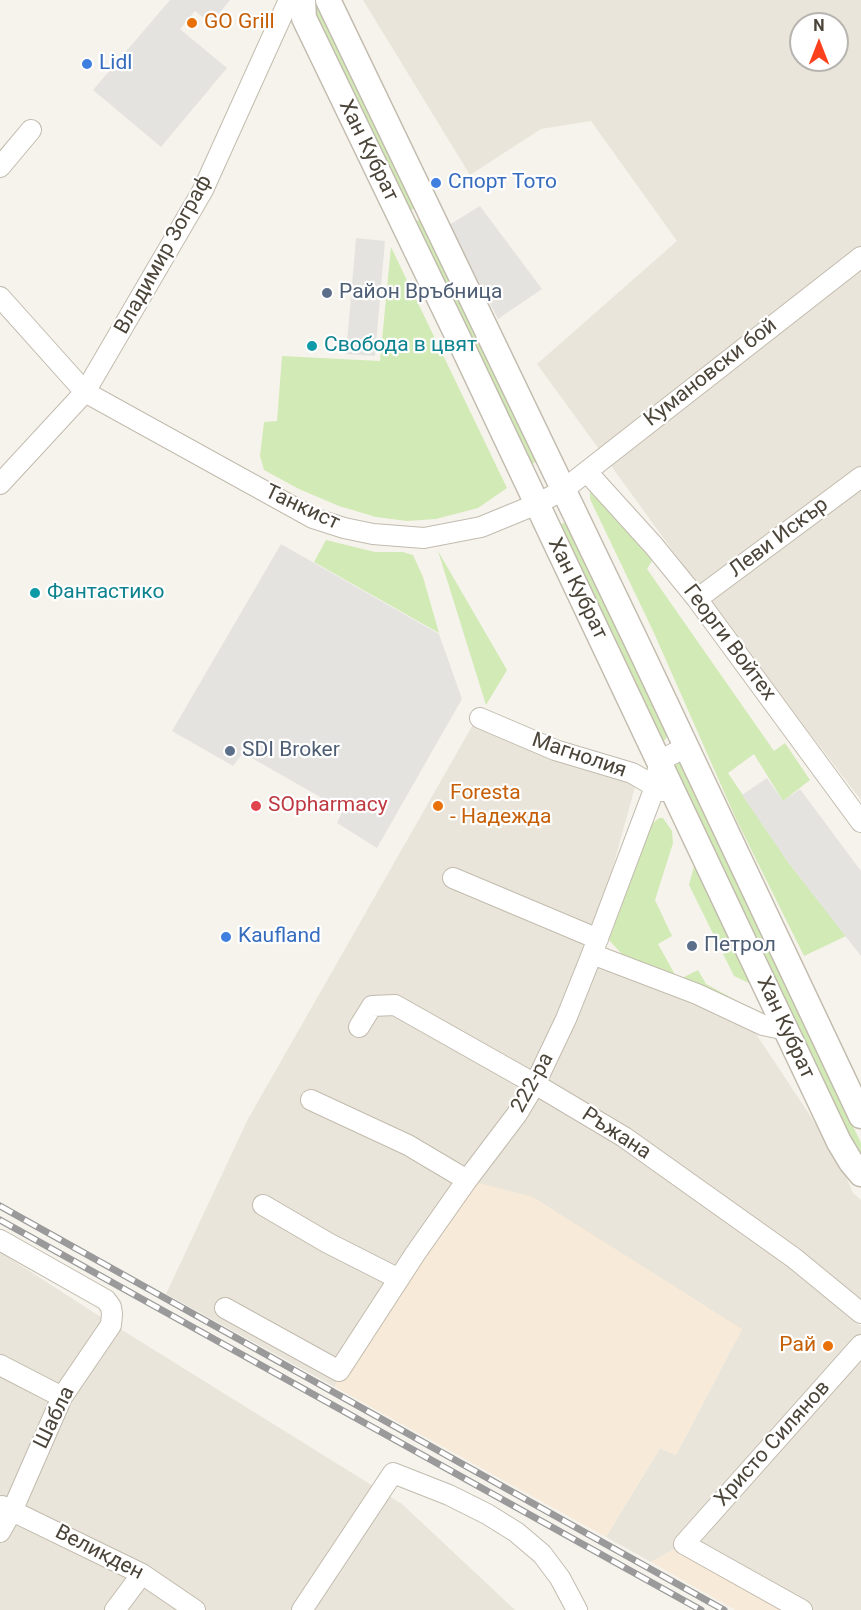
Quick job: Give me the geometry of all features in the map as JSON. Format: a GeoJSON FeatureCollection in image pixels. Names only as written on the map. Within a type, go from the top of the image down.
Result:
{"type":"FeatureCollection","features":[{"type":"Feature","properties":{"kind":"street","name":"Владимир Зограф"},"geometry":{"type":"LineString","coordinates":[[0,484],[86,392],[203,190],[289,0]]}},
{"type":"Feature","properties":{"kind":"street","name":"Хан Кубрат"},"geometry":{"type":"LineString","coordinates":[[303,0],[304,18],[660,761],[665,793],[786,1030],[839,1142],[861,1174]]}},
{"type":"Feature","properties":{"kind":"street","name":"Хан Кубрат"},"geometry":{"type":"LineString","coordinates":[[328,0],[861,1116]]}},
{"type":"Feature","properties":{"kind":"street"},"geometry":{"type":"LineString","coordinates":[[0,167],[31,130]]}},
{"type":"Feature","properties":{"kind":"street","name":"Кумановски бой"},"geometry":{"type":"LineString","coordinates":[[563,490],[605,455],[861,258]]}},
{"type":"Feature","properties":{"kind":"street","name":"Танкист"},"geometry":{"type":"LineString","coordinates":[[0,297],[86,392],[313,518],[373,534],[424,538],[482,526],[537,504],[563,490]]}},
{"type":"Feature","properties":{"kind":"street","name":"Георги Войтех"},"geometry":{"type":"LineString","coordinates":[[587,472],[654,546],[697,599],[861,822]]}},
{"type":"Feature","properties":{"kind":"street","name":"Леви Искър"},"geometry":{"type":"LineString","coordinates":[[697,599],[861,477]]}},
{"type":"Feature","properties":{"kind":"street","name":"Магнолия"},"geometry":{"type":"LineString","coordinates":[[480,718],[555,750],[632,773],[665,793]]}},
{"type":"Feature","properties":{"kind":"street"},"geometry":{"type":"LineString","coordinates":[[660,761],[686,747]]}},
{"type":"Feature","properties":{"kind":"street","name":"222-ра"},"geometry":{"type":"LineString","coordinates":[[225,1308],[339,1371],[399,1279],[536,1084],[566,1019],[595,946],[665,793]]}},
{"type":"Feature","properties":{"kind":"street"},"geometry":{"type":"LineString","coordinates":[[453,878],[763,1025],[786,1030]]}},
{"type":"Feature","properties":{"kind":"street","name":"Ръжана"},"geometry":{"type":"LineString","coordinates":[[359,1027],[372,1006],[395,1005],[536,1084],[634,1144],[794,1258],[861,1312]]}},
{"type":"Feature","properties":{"kind":"street"},"geometry":{"type":"LineString","coordinates":[[311,1100],[408,1145],[467,1180]]}},
{"type":"Feature","properties":{"kind":"street"},"geometry":{"type":"LineString","coordinates":[[263,1205],[328,1243],[399,1279]]}},
{"type":"Feature","properties":{"kind":"street","name":"Шабла"},"geometry":{"type":"LineString","coordinates":[[0,1240],[106,1300],[111,1306],[111,1325],[62,1397],[6,1507],[0,1532]]}},
{"type":"Feature","properties":{"kind":"street","name":"Христо Силянов"},"geometry":{"type":"LineString","coordinates":[[802,1610],[684,1544],[861,1345]]}},
{"type":"Feature","properties":{"kind":"street"},"geometry":{"type":"LineString","coordinates":[[0,1365],[62,1397]]}},
{"type":"Feature","properties":{"kind":"street"},"geometry":{"type":"LineString","coordinates":[[302,1610],[393,1473],[449,1495],[516,1532],[542,1554],[560,1578],[577,1610]]}},
{"type":"Feature","properties":{"kind":"street","name":"Великден"},"geometry":{"type":"LineString","coordinates":[[6,1507],[142,1574],[195,1610]]}},
{"type":"Feature","properties":{"kind":"street"},"geometry":{"type":"LineString","coordinates":[[115,1610],[142,1574]]}},
{"type":"Feature","properties":{"kind":"shaded area"},"geometry":{"type":"Polygon","coordinates":[[[170,0],[230,0],[211,24],[195,11],[180,29],[227,68],[161,147],[93,90],[170,0]]]}},
{"type":"Feature","properties":{"kind":"shaded area"},"geometry":{"type":"Polygon","coordinates":[[[363,0],[861,0],[861,800],[734,635],[537,364],[677,241],[591,121],[541,129],[470,175],[363,0]]]}},
{"type":"Feature","properties":{"kind":"shaded area"},"geometry":{"type":"Polygon","coordinates":[[[480,206],[542,289],[498,319],[449,225],[480,206]]]}},
{"type":"Feature","properties":{"kind":"shaded area"},"geometry":{"type":"Polygon","coordinates":[[[356,238],[385,241],[375,356],[346,354],[356,238]]]}},
{"type":"Feature","properties":{"kind":"shaded area"},"geometry":{"type":"Polygon","coordinates":[[[281,544],[439,634],[462,699],[377,848],[337,823],[343,810],[243,753],[233,766],[172,731],[281,544]]]}},
{"type":"Feature","properties":{"kind":"shaded area"},"geometry":{"type":"Polygon","coordinates":[[[475,721],[637,780],[588,957],[748,1022],[837,1156],[853,1193],[861,1200],[861,1316],[855,1323],[861,1326],[861,1610],[802,1610],[684,1544],[651,1562],[606,1537],[660,1448],[676,1455],[742,1329],[339,1371],[335,1387],[166,1294],[248,1119],[475,721]]]}},
{"type":"Feature","properties":{"kind":"shaded area"},"geometry":{"type":"Polygon","coordinates":[[[767,778],[783,801],[800,789],[861,871],[861,956],[788,862],[742,795],[767,778]]]}},
{"type":"Feature","properties":{"kind":"shaded area"},"geometry":{"type":"Polygon","coordinates":[[[467,1180],[533,1197],[742,1329],[676,1455],[660,1448],[606,1537],[335,1387],[339,1371],[467,1180]]]}},
{"type":"Feature","properties":{"kind":"shaded area"},"geometry":{"type":"Polygon","coordinates":[[[0,1252],[402,1504],[515,1610],[0,1610],[0,1252]]]}},
{"type":"Feature","properties":{"kind":"shaded area"},"geometry":{"type":"Polygon","coordinates":[[[684,1544],[802,1610],[735,1610],[651,1562],[684,1544]]]}},
{"type":"Feature","properties":{"kind":"green space"},"geometry":{"type":"Polygon","coordinates":[[[321,5],[417,207],[405,213],[311,14],[321,5]]]}},
{"type":"Feature","properties":{"kind":"green space"},"geometry":{"type":"Polygon","coordinates":[[[421,219],[536,462],[526,466],[411,223],[421,219]]]}},
{"type":"Feature","properties":{"kind":"green space"},"geometry":{"type":"Polygon","coordinates":[[[391,247],[507,488],[478,508],[436,519],[407,521],[376,517],[339,506],[299,489],[264,470],[260,456],[264,422],[277,421],[282,356],[380,361],[391,247]]]}},
{"type":"Feature","properties":{"kind":"green space"},"geometry":{"type":"Polygon","coordinates":[[[590,491],[613,505],[652,561],[647,569],[774,751],[785,743],[810,780],[783,801],[754,754],[728,773],[788,862],[846,936],[804,956],[736,819],[654,633],[590,499],[590,491]]]}},
{"type":"Feature","properties":{"kind":"green space"},"geometry":{"type":"Polygon","coordinates":[[[566,522],[665,731],[667,737],[660,743],[555,527],[566,522]]]}},
{"type":"Feature","properties":{"kind":"green space"},"geometry":{"type":"Polygon","coordinates":[[[326,540],[375,552],[403,552],[413,555],[423,577],[439,633],[314,562],[326,540]]]}},
{"type":"Feature","properties":{"kind":"green space"},"geometry":{"type":"Polygon","coordinates":[[[438,551],[507,670],[486,705],[438,551]]]}},
{"type":"Feature","properties":{"kind":"green space"},"geometry":{"type":"Polygon","coordinates":[[[677,758],[861,1143],[861,1164],[667,761],[677,758]]]}},
{"type":"Feature","properties":{"kind":"green space"},"geometry":{"type":"Polygon","coordinates":[[[659,818],[663,818],[672,831],[673,843],[655,900],[672,936],[658,944],[678,980],[698,970],[706,984],[756,1011],[631,964],[609,940],[652,824],[659,818]]]}},
{"type":"Feature","properties":{"kind":"green space"},"geometry":{"type":"Polygon","coordinates":[[[694,866],[751,984],[734,976],[689,885],[694,866]]]}},
{"type":"Feature","properties":{"kind":"railway"},"geometry":{"type":"LineString","coordinates":[[0,1206],[724,1610]]}},
{"type":"Feature","properties":{"kind":"railway"},"geometry":{"type":"LineString","coordinates":[[0,1220],[701,1610]]}},
{"type":"Feature","properties":{"kind":"place","name":"GO Grill"},"geometry":{"type":"Point","coordinates":[192,23]}},
{"type":"Feature","properties":{"kind":"place","name":"Lidl"},"geometry":{"type":"Point","coordinates":[87,64]}},
{"type":"Feature","properties":{"kind":"place","name":"Спорт Тото"},"geometry":{"type":"Point","coordinates":[436,183]}},
{"type":"Feature","properties":{"kind":"place","name":"Район Връбница"},"geometry":{"type":"Point","coordinates":[327,293]}},
{"type":"Feature","properties":{"kind":"place","name":"Свобода в цвят"},"geometry":{"type":"Point","coordinates":[312,346]}},
{"type":"Feature","properties":{"kind":"place","name":"Фантастико"},"geometry":{"type":"Point","coordinates":[35,593]}},
{"type":"Feature","properties":{"kind":"place","name":"SDI Broker"},"geometry":{"type":"Point","coordinates":[230,751]}},
{"type":"Feature","properties":{"kind":"place","name":"SOpharmacy"},"geometry":{"type":"Point","coordinates":[256,806]}},
{"type":"Feature","properties":{"kind":"place","name":"Foresta - Надежда"},"geometry":{"type":"Point","coordinates":[438,806]}},
{"type":"Feature","properties":{"kind":"place","name":"Kaufland"},"geometry":{"type":"Point","coordinates":[226,937]}},
{"type":"Feature","properties":{"kind":"place","name":"Петрол"},"geometry":{"type":"Point","coordinates":[692,946]}},
{"type":"Feature","properties":{"kind":"place","name":"Рай"},"geometry":{"type":"Point","coordinates":[828,1346]}}]}
